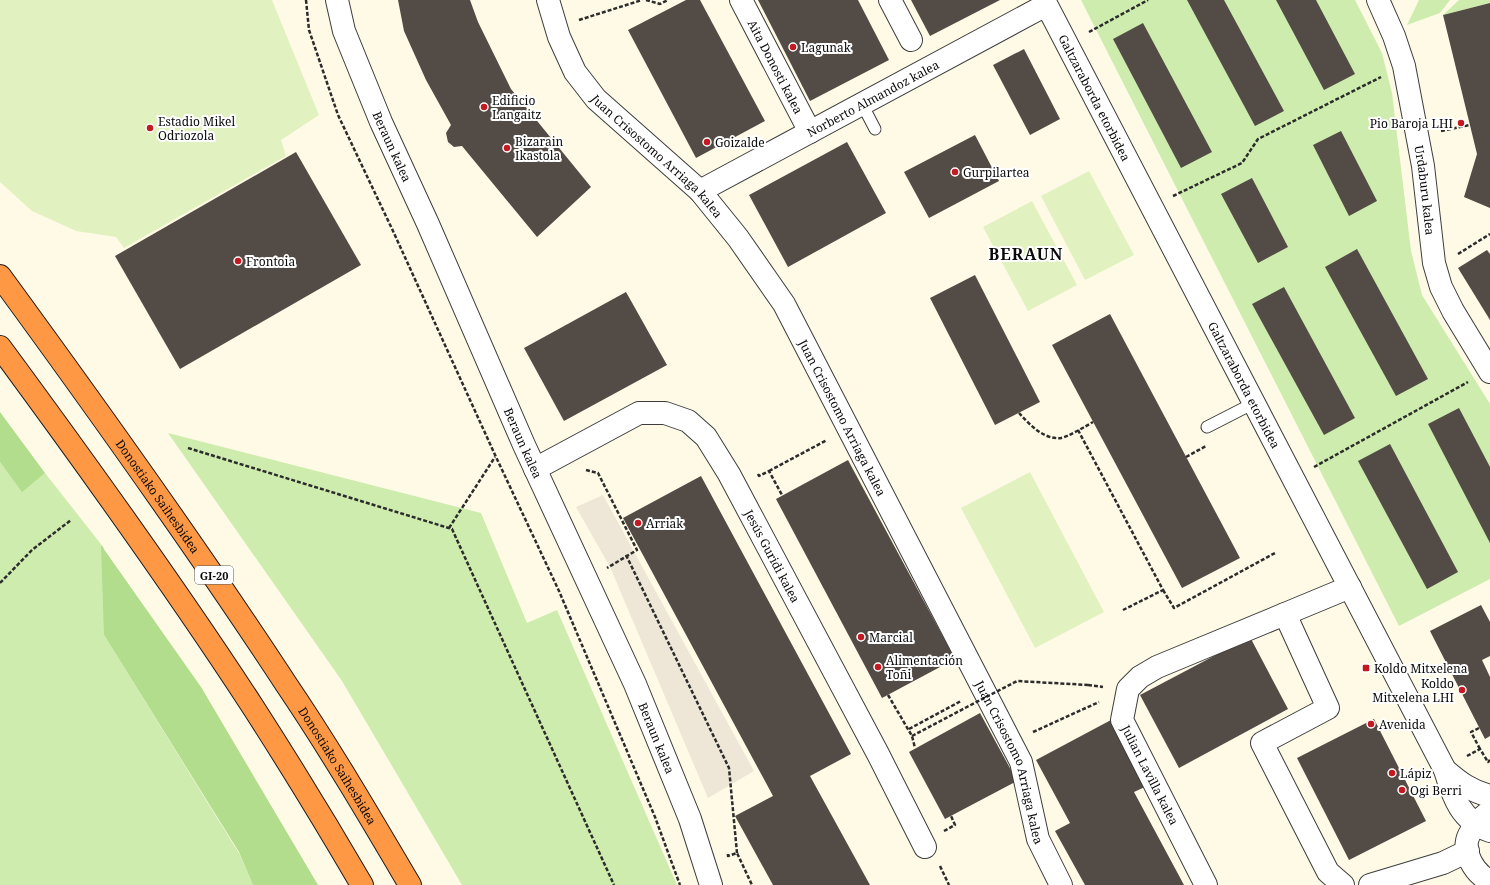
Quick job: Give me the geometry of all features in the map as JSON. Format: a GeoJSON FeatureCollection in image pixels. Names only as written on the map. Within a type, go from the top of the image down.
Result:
{"type":"FeatureCollection","features":[{"type":"Feature","properties":{"kind":"highway","name":"Donostiako Saihesbidea"},"geometry":{"type":"LineString","coordinates":[[0,276],[127,450],[210,568],[304,711],[410,885]]}},
{"type":"Feature","properties":{"kind":"highway"},"geometry":{"type":"LineString","coordinates":[[0,347],[93,474],[187,609],[252,706],[320,814],[362,885]]}},
{"type":"Feature","properties":{"kind":"street","name":"Beraun kalea"},"geometry":{"type":"LineString","coordinates":[[336,0],[344,31],[381,122],[428,224],[536,469],[635,684],[690,819],[712,885]]}},
{"type":"Feature","properties":{"kind":"street","name":"Juan Crisostomo Arriaga kalea"},"geometry":{"type":"LineString","coordinates":[[548,0],[559,37],[575,72],[596,99],[700,192],[738,238],[784,304],[1021,762],[1038,839],[1061,885]]}},
{"type":"Feature","properties":{"kind":"street","name":"Aita Donosti kalea"},"geometry":{"type":"LineString","coordinates":[[741,0],[810,132]]}},
{"type":"Feature","properties":{"kind":"street"},"geometry":{"type":"LineString","coordinates":[[890,0],[911,40]]}},
{"type":"Feature","properties":{"kind":"street","name":"Urdaburu kalea"},"geometry":{"type":"LineString","coordinates":[[1378,0],[1394,36],[1404,66],[1423,166],[1434,263],[1441,287],[1453,311],[1490,371]]}},
{"type":"Feature","properties":{"kind":"street","name":"Norberto Almandoz kalea"},"geometry":{"type":"LineString","coordinates":[[700,192],[1045,3]]}},
{"type":"Feature","properties":{"kind":"street","name":"Galtzaraborda etorbidea"},"geometry":{"type":"LineString","coordinates":[[1045,3],[1445,770],[1454,798],[1465,815],[1485,822]]}},
{"type":"Feature","properties":{"kind":"street","name":"Jesús Guridi kalea"},"geometry":{"type":"LineString","coordinates":[[536,469],[639,413],[665,413],[688,421],[706,437],[729,474],[878,754],[925,846]]}},
{"type":"Feature","properties":{"kind":"street"},"geometry":{"type":"LineString","coordinates":[[1128,689],[1140,677],[1157,667],[1350,587]]}},
{"type":"Feature","properties":{"kind":"street"},"geometry":{"type":"LineString","coordinates":[[1285,614],[1328,708],[1262,743],[1328,872],[1343,885]]}},
{"type":"Feature","properties":{"kind":"street","name":"Julian Lavilla kalea"},"geometry":{"type":"LineString","coordinates":[[1128,689],[1122,720],[1206,885]]}},
{"type":"Feature","properties":{"kind":"street","name":"Galtzaraborda etorbidea"},"geometry":{"type":"LineString","coordinates":[[1445,770],[1460,783],[1475,792],[1490,796]]}},
{"type":"Feature","properties":{"kind":"street"},"geometry":{"type":"LineString","coordinates":[[1485,822],[1468,837],[1468,851],[1470,860],[1476,870],[1484,878],[1490,881]]}},
{"type":"Feature","properties":{"kind":"street"},"geometry":{"type":"LineString","coordinates":[[1370,885],[1443,863],[1468,851]]}},
{"type":"Feature","properties":{"kind":"lane"},"geometry":{"type":"LineString","coordinates":[[862,104],[875,129]]}},
{"type":"Feature","properties":{"kind":"lane"},"geometry":{"type":"LineString","coordinates":[[1208,427],[1254,403]]}},
{"type":"Feature","properties":{"kind":"path"},"geometry":{"type":"LineString","coordinates":[[306,0],[309,30],[338,115],[559,591],[656,817],[680,885]]}},
{"type":"Feature","properties":{"kind":"path"},"geometry":{"type":"LineString","coordinates":[[577,20],[642,0]]}},
{"type":"Feature","properties":{"kind":"path"},"geometry":{"type":"LineString","coordinates":[[646,0],[660,4],[668,0]]}},
{"type":"Feature","properties":{"kind":"path"},"geometry":{"type":"LineString","coordinates":[[1088,33],[1148,0]]}},
{"type":"Feature","properties":{"kind":"path"},"geometry":{"type":"LineString","coordinates":[[1173,196],[1242,163],[1258,139],[1384,76]]}},
{"type":"Feature","properties":{"kind":"path"},"geometry":{"type":"LineString","coordinates":[[1434,133],[1470,125]]}},
{"type":"Feature","properties":{"kind":"path"},"geometry":{"type":"LineString","coordinates":[[1452,257],[1490,234]]}},
{"type":"Feature","properties":{"kind":"path"},"geometry":{"type":"LineString","coordinates":[[1314,467],[1490,371]]}},
{"type":"Feature","properties":{"kind":"path"},"geometry":{"type":"LineString","coordinates":[[1020,413],[1029,424],[1046,436],[1062,438],[1093,422]]}},
{"type":"Feature","properties":{"kind":"path"},"geometry":{"type":"LineString","coordinates":[[1078,430],[1174,608],[1275,553]]}},
{"type":"Feature","properties":{"kind":"path"},"geometry":{"type":"LineString","coordinates":[[769,470],[832,437],[854,440]]}},
{"type":"Feature","properties":{"kind":"path"},"geometry":{"type":"LineString","coordinates":[[1186,457],[1210,445]]}},
{"type":"Feature","properties":{"kind":"path"},"geometry":{"type":"LineString","coordinates":[[188,448],[452,529],[614,885]]}},
{"type":"Feature","properties":{"kind":"path"},"geometry":{"type":"LineString","coordinates":[[449,528],[496,457]]}},
{"type":"Feature","properties":{"kind":"path"},"geometry":{"type":"LineString","coordinates":[[585,470],[598,473],[636,550],[626,555],[607,569]]}},
{"type":"Feature","properties":{"kind":"path"},"geometry":{"type":"LineString","coordinates":[[0,583],[32,550],[72,520]]}},
{"type":"Feature","properties":{"kind":"path"},"geometry":{"type":"LineString","coordinates":[[626,555],[729,768],[737,854],[752,885]]}},
{"type":"Feature","properties":{"kind":"path"},"geometry":{"type":"LineString","coordinates":[[1123,610],[1163,590]]}},
{"type":"Feature","properties":{"kind":"path"},"geometry":{"type":"LineString","coordinates":[[912,736],[1016,681],[1088,685]]}},
{"type":"Feature","properties":{"kind":"path"},"geometry":{"type":"LineString","coordinates":[[909,729],[983,689]]}},
{"type":"Feature","properties":{"kind":"path"},"geometry":{"type":"LineString","coordinates":[[1010,742],[1128,689]]}},
{"type":"Feature","properties":{"kind":"path"},"geometry":{"type":"LineString","coordinates":[[888,694],[909,729],[915,748]]}},
{"type":"Feature","properties":{"kind":"path"},"geometry":{"type":"LineString","coordinates":[[1479,728],[1471,732],[1488,762],[1490,760]]}},
{"type":"Feature","properties":{"kind":"path"},"geometry":{"type":"LineString","coordinates":[[1469,755],[1480,749]]}},
{"type":"Feature","properties":{"kind":"path"},"geometry":{"type":"LineString","coordinates":[[728,856],[737,854]]}},
{"type":"Feature","properties":{"kind":"green space","name":"Estadio Mikel Odriozola"},"geometry":{"type":"Polygon","coordinates":[[[0,0],[272,0],[319,115],[281,140],[286,156],[124,248],[116,237],[76,231],[32,211],[0,182],[0,0]]]}},
{"type":"Feature","properties":{"kind":"green space"},"geometry":{"type":"Polygon","coordinates":[[[1081,0],[1355,0],[1382,53],[1392,93],[1411,251],[1422,295],[1490,404],[1490,579],[1399,626],[1081,0]]]}},
{"type":"Feature","properties":{"kind":"green space"},"geometry":{"type":"Polygon","coordinates":[[[1419,0],[1450,0],[1440,13],[1407,25],[1419,0]]]}},
{"type":"Feature","properties":{"kind":"green space"},"geometry":{"type":"Polygon","coordinates":[[[1459,0],[1490,0],[1490,3],[1443,15],[1459,0]]]}},
{"type":"Feature","properties":{"kind":"green space"},"geometry":{"type":"Polygon","coordinates":[[[1089,171],[1134,255],[1085,280],[1041,196],[1089,171]]]}},
{"type":"Feature","properties":{"kind":"green space"},"geometry":{"type":"Polygon","coordinates":[[[1032,201],[1077,285],[1028,311],[983,227],[1032,201]]]}},
{"type":"Feature","properties":{"kind":"green space"},"geometry":{"type":"Polygon","coordinates":[[[0,412],[45,473],[22,492],[0,462],[0,412]]]}},
{"type":"Feature","properties":{"kind":"green space"},"geometry":{"type":"Polygon","coordinates":[[[168,433],[481,513],[527,623],[557,610],[677,885],[462,885],[342,681],[168,433]]]}},
{"type":"Feature","properties":{"kind":"green space"},"geometry":{"type":"Polygon","coordinates":[[[0,462],[22,491],[45,473],[104,548],[104,635],[240,855],[253,885],[0,885],[0,462]]]}},
{"type":"Feature","properties":{"kind":"green space"},"geometry":{"type":"Polygon","coordinates":[[[1030,472],[1104,612],[1035,648],[961,508],[1030,472]]]}},
{"type":"Feature","properties":{"kind":"green space"},"geometry":{"type":"Polygon","coordinates":[[[101,545],[201,687],[318,885],[253,885],[239,852],[104,635],[101,545]]]}},
{"type":"Feature","properties":{"kind":"shaded area"},"geometry":{"type":"Polygon","coordinates":[[[603,495],[754,771],[708,798],[610,567],[576,507],[603,495]]]}},
{"type":"Feature","properties":{"kind":"building","name":"Edificio Langaitz"},"geometry":{"type":"Polygon","coordinates":[[[398,0],[470,0],[478,22],[511,89],[591,187],[537,237],[462,146],[454,147],[448,142],[446,133],[451,125],[426,80],[404,31],[398,0]]]}},
{"type":"Feature","properties":{"kind":"building"},"geometry":{"type":"Polygon","coordinates":[[[686,0],[700,0],[765,121],[696,158],[628,30],[686,0]]]}},
{"type":"Feature","properties":{"kind":"building"},"geometry":{"type":"Polygon","coordinates":[[[758,0],[858,0],[889,60],[810,101],[758,0]]]}},
{"type":"Feature","properties":{"kind":"building"},"geometry":{"type":"Polygon","coordinates":[[[911,0],[1000,0],[930,36],[911,0]]]}},
{"type":"Feature","properties":{"kind":"building"},"geometry":{"type":"Polygon","coordinates":[[[1187,0],[1224,0],[1284,111],[1255,126],[1187,0]]]}},
{"type":"Feature","properties":{"kind":"building"},"geometry":{"type":"Polygon","coordinates":[[[1276,0],[1316,0],[1355,74],[1324,90],[1276,0]]]}},
{"type":"Feature","properties":{"kind":"building","name":"Pio Baroja LHI"},"geometry":{"type":"Polygon","coordinates":[[[1490,3],[1490,208],[1464,197],[1477,154],[1443,15],[1490,3]]]}},
{"type":"Feature","properties":{"kind":"building"},"geometry":{"type":"Polygon","coordinates":[[[1143,23],[1212,152],[1181,168],[1113,39],[1143,23]]]}},
{"type":"Feature","properties":{"kind":"building"},"geometry":{"type":"Polygon","coordinates":[[[1024,49],[1060,119],[1030,135],[993,65],[1024,49]]]}},
{"type":"Feature","properties":{"kind":"building"},"geometry":{"type":"Polygon","coordinates":[[[1341,131],[1377,201],[1349,216],[1313,145],[1341,131]]]}},
{"type":"Feature","properties":{"kind":"building"},"geometry":{"type":"Polygon","coordinates":[[[975,135],[999,181],[929,218],[904,172],[975,135]]]}},
{"type":"Feature","properties":{"kind":"building"},"geometry":{"type":"Polygon","coordinates":[[[847,142],[886,213],[788,267],[749,195],[847,142]]]}},
{"type":"Feature","properties":{"kind":"building","name":"Frontoia"},"geometry":{"type":"Polygon","coordinates":[[[296,152],[361,265],[180,369],[115,256],[296,152]]]}},
{"type":"Feature","properties":{"kind":"building"},"geometry":{"type":"Polygon","coordinates":[[[1252,178],[1288,247],[1258,263],[1221,194],[1252,178]]]}},
{"type":"Feature","properties":{"kind":"building"},"geometry":{"type":"Polygon","coordinates":[[[1357,249],[1428,379],[1396,396],[1325,267],[1357,249]]]}},
{"type":"Feature","properties":{"kind":"building"},"geometry":{"type":"Polygon","coordinates":[[[1487,250],[1490,254],[1490,320],[1458,268],[1487,250]]]}},
{"type":"Feature","properties":{"kind":"building"},"geometry":{"type":"Polygon","coordinates":[[[975,275],[1040,402],[995,425],[930,298],[975,275]]]}},
{"type":"Feature","properties":{"kind":"building"},"geometry":{"type":"Polygon","coordinates":[[[1284,287],[1355,418],[1324,435],[1252,304],[1284,287]]]}},
{"type":"Feature","properties":{"kind":"building"},"geometry":{"type":"Polygon","coordinates":[[[626,292],[667,365],[564,421],[524,348],[626,292]]]}},
{"type":"Feature","properties":{"kind":"building"},"geometry":{"type":"Polygon","coordinates":[[[1110,314],[1240,558],[1182,588],[1052,345],[1110,314]]]}},
{"type":"Feature","properties":{"kind":"building"},"geometry":{"type":"Polygon","coordinates":[[[1459,408],[1490,467],[1490,543],[1428,424],[1459,408]]]}},
{"type":"Feature","properties":{"kind":"building"},"geometry":{"type":"Polygon","coordinates":[[[1390,444],[1458,572],[1427,589],[1358,461],[1390,444]]]}},
{"type":"Feature","properties":{"kind":"building"},"geometry":{"type":"Polygon","coordinates":[[[848,460],[955,659],[882,698],[776,499],[848,460]]]}},
{"type":"Feature","properties":{"kind":"building"},"geometry":{"type":"Polygon","coordinates":[[[701,476],[851,754],[810,776],[870,885],[773,885],[735,816],[773,796],[623,518],[701,476]]]}},
{"type":"Feature","properties":{"kind":"building"},"geometry":{"type":"Polygon","coordinates":[[[1481,605],[1490,622],[1490,656],[1482,660],[1490,677],[1490,736],[1485,739],[1430,631],[1481,605]]]}},
{"type":"Feature","properties":{"kind":"building"},"geometry":{"type":"Polygon","coordinates":[[[1250,637],[1288,709],[1179,768],[1140,695],[1250,637]]]}},
{"type":"Feature","properties":{"kind":"building"},"geometry":{"type":"Polygon","coordinates":[[[980,713],[1017,781],[945,819],[909,752],[980,713]]]}},
{"type":"Feature","properties":{"kind":"building"},"geometry":{"type":"Polygon","coordinates":[[[1374,719],[1426,821],[1349,860],[1297,758],[1374,719]]]}},
{"type":"Feature","properties":{"kind":"building"},"geometry":{"type":"Polygon","coordinates":[[[1111,720],[1147,786],[1134,792],[1184,885],[1085,885],[1055,831],[1070,823],[1036,760],[1111,720]]]}},
{"type":"Feature","properties":{"kind":"place","name":"Lagunak"},"geometry":{"type":"Point","coordinates":[793,47]}},
{"type":"Feature","properties":{"kind":"place","name":"Edificio Langaitz"},"geometry":{"type":"Point","coordinates":[484,107]}},
{"type":"Feature","properties":{"kind":"place","name":"Pio Baroja LHI"},"geometry":{"type":"Point","coordinates":[1461,123]}},
{"type":"Feature","properties":{"kind":"place","name":"Estadio Mikel Odriozola"},"geometry":{"type":"Point","coordinates":[150,128]}},
{"type":"Feature","properties":{"kind":"place","name":"Goizalde"},"geometry":{"type":"Point","coordinates":[707,142]}},
{"type":"Feature","properties":{"kind":"place","name":"Bizarain Ikastola"},"geometry":{"type":"Point","coordinates":[507,148]}},
{"type":"Feature","properties":{"kind":"place","name":"Gurpilartea"},"geometry":{"type":"Point","coordinates":[955,172]}},
{"type":"Feature","properties":{"kind":"place","name":"Frontoia"},"geometry":{"type":"Point","coordinates":[238,261]}},
{"type":"Feature","properties":{"kind":"place","name":"Arriak"},"geometry":{"type":"Point","coordinates":[638,523]}},
{"type":"Feature","properties":{"kind":"place","name":"Marcial"},"geometry":{"type":"Point","coordinates":[861,637]}},
{"type":"Feature","properties":{"kind":"place","name":"Alimentación Toñi"},"geometry":{"type":"Point","coordinates":[878,667]}},
{"type":"Feature","properties":{"kind":"place","name":"Koldo Mitxelena"},"geometry":{"type":"Point","coordinates":[1366,668]}},
{"type":"Feature","properties":{"kind":"place","name":"Koldo Mitxelena LHI"},"geometry":{"type":"Point","coordinates":[1462,690]}},
{"type":"Feature","properties":{"kind":"place","name":"Avenida"},"geometry":{"type":"Point","coordinates":[1371,724]}},
{"type":"Feature","properties":{"kind":"place","name":"Lápiz"},"geometry":{"type":"Point","coordinates":[1392,773]}},
{"type":"Feature","properties":{"kind":"place","name":"Ogi Berri"},"geometry":{"type":"Point","coordinates":[1402,790]}},
{"type":"Feature","properties":{"kind":"district","name":"BERAUN"},"geometry":{"type":"Point","coordinates":[1026,254]}}]}
